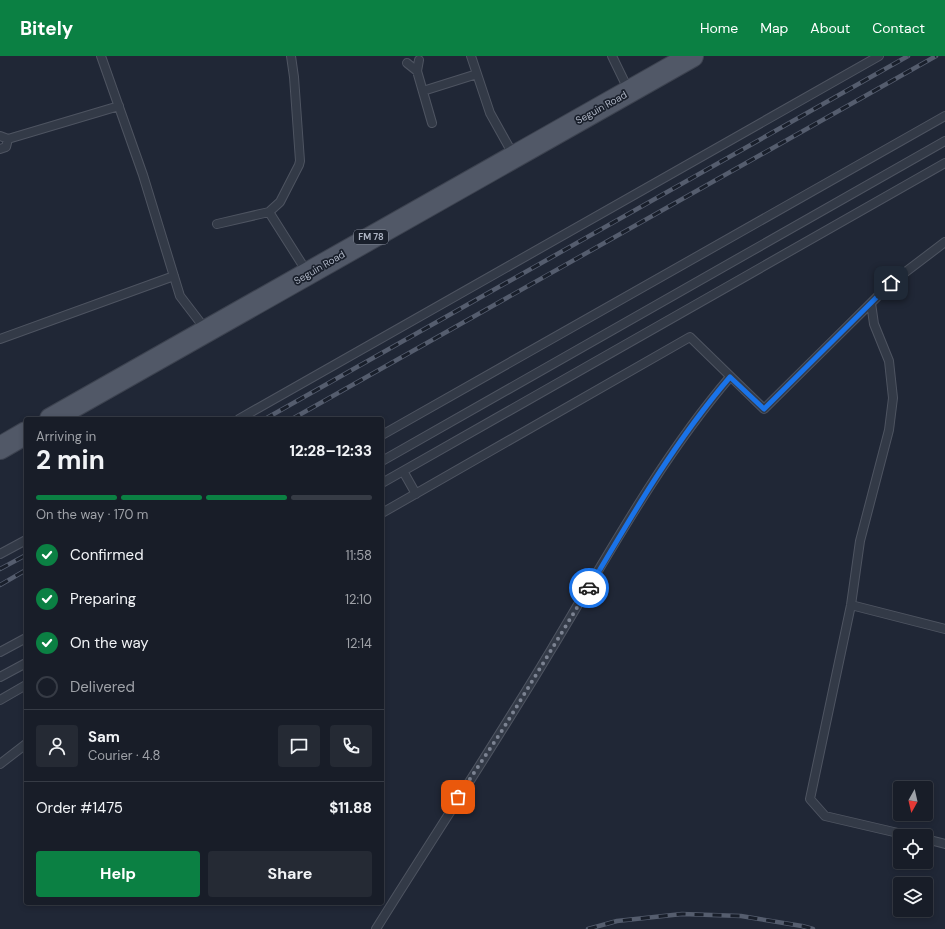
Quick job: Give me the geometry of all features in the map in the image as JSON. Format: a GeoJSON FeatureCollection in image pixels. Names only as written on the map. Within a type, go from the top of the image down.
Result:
{"type":"FeatureCollection","features":[{"type":"Feature","properties":{"kind":"main road","name":"Seguin Road"},"geometry":{"type":"LineString","coordinates":[[55,417],[692,56]]}},
{"type":"Feature","properties":{"kind":"main road"},"geometry":{"type":"LineString","coordinates":[[0,448],[24,434]]}},
{"type":"Feature","properties":{"kind":"lane"},"geometry":{"type":"LineString","coordinates":[[101,56],[143,175],[180,296],[206,331]]}},
{"type":"Feature","properties":{"kind":"lane"},"geometry":{"type":"LineString","coordinates":[[217,224],[269,212],[280,202],[300,163],[294,77],[291,56]]}},
{"type":"Feature","properties":{"kind":"lane"},"geometry":{"type":"LineString","coordinates":[[471,56],[490,113],[514,157]]}},
{"type":"Feature","properties":{"kind":"lane"},"geometry":{"type":"LineString","coordinates":[[612,56],[629,92]]}},
{"type":"Feature","properties":{"kind":"lane"},"geometry":{"type":"LineString","coordinates":[[243,417],[879,56]]}},
{"type":"Feature","properties":{"kind":"lane"},"geometry":{"type":"LineString","coordinates":[[419,60],[417,71],[432,123]]}},
{"type":"Feature","properties":{"kind":"lane"},"geometry":{"type":"LineString","coordinates":[[408,63],[417,71]]}},
{"type":"Feature","properties":{"kind":"lane"},"geometry":{"type":"LineString","coordinates":[[423,91],[477,74]]}},
{"type":"Feature","properties":{"kind":"lane"},"geometry":{"type":"LineString","coordinates":[[0,149],[6,147],[4,138],[119,106]]}},
{"type":"Feature","properties":{"kind":"lane"},"geometry":{"type":"LineString","coordinates":[[384,434],[945,116]]}},
{"type":"Feature","properties":{"kind":"lane"},"geometry":{"type":"LineString","coordinates":[[384,460],[945,141]]}},
{"type":"Feature","properties":{"kind":"lane"},"geometry":{"type":"LineString","coordinates":[[384,482],[945,163]]}},
{"type":"Feature","properties":{"kind":"lane"},"geometry":{"type":"LineString","coordinates":[[269,212],[308,273]]}},
{"type":"Feature","properties":{"kind":"lane"},"geometry":{"type":"LineString","coordinates":[[384,512],[690,337],[764,409],[891,283],[945,242]]}},
{"type":"Feature","properties":{"kind":"lane"},"geometry":{"type":"LineString","coordinates":[[0,339],[174,276]]}},
{"type":"Feature","properties":{"kind":"lane"},"geometry":{"type":"LineString","coordinates":[[871,303],[874,324],[889,362],[893,398],[889,430],[860,541],[851,605],[810,799],[825,816],[893,832]]}},
{"type":"Feature","properties":{"kind":"lane"},"geometry":{"type":"LineString","coordinates":[[376,929],[458,797],[503,729],[626,526],[674,450],[716,393],[730,377]]}},
{"type":"Feature","properties":{"kind":"lane"},"geometry":{"type":"LineString","coordinates":[[403,471],[416,494]]}},
{"type":"Feature","properties":{"kind":"lane"},"geometry":{"type":"LineString","coordinates":[[0,554],[24,541]]}},
{"type":"Feature","properties":{"kind":"lane"},"geometry":{"type":"LineString","coordinates":[[851,605],[945,629]]}},
{"type":"Feature","properties":{"kind":"lane"},"geometry":{"type":"LineString","coordinates":[[0,652],[24,639]]}},
{"type":"Feature","properties":{"kind":"lane"},"geometry":{"type":"LineString","coordinates":[[0,677],[24,664]]}},
{"type":"Feature","properties":{"kind":"lane"},"geometry":{"type":"LineString","coordinates":[[0,700],[24,686]]}},
{"type":"Feature","properties":{"kind":"lane"},"geometry":{"type":"LineString","coordinates":[[0,764],[24,746]]}},
{"type":"Feature","properties":{"kind":"lane"},"geometry":{"type":"LineString","coordinates":[[933,841],[945,844]]}},
{"type":"Feature","properties":{"kind":"railway"},"geometry":{"type":"LineString","coordinates":[[269,417],[908,56]]}},
{"type":"Feature","properties":{"kind":"railway"},"geometry":{"type":"LineString","coordinates":[[296,417],[936,56]]}},
{"type":"Feature","properties":{"kind":"railway"},"geometry":{"type":"LineString","coordinates":[[0,569],[24,556]]}},
{"type":"Feature","properties":{"kind":"railway"},"geometry":{"type":"LineString","coordinates":[[0,585],[24,571]]}},
{"type":"Feature","properties":{"kind":"railway"},"geometry":{"type":"LineString","coordinates":[[588,929],[617,921],[682,914],[741,916],[813,929]]}},
{"type":"Feature","properties":{"kind":"way so far"},"geometry":{"type":"LineString","coordinates":[[458,797],[503,729],[589,588]]}},
{"type":"Feature","properties":{"kind":"route"},"geometry":{"type":"LineString","coordinates":[[589,588],[674,450],[716,393],[730,377],[764,409],[891,283]]}}]}
